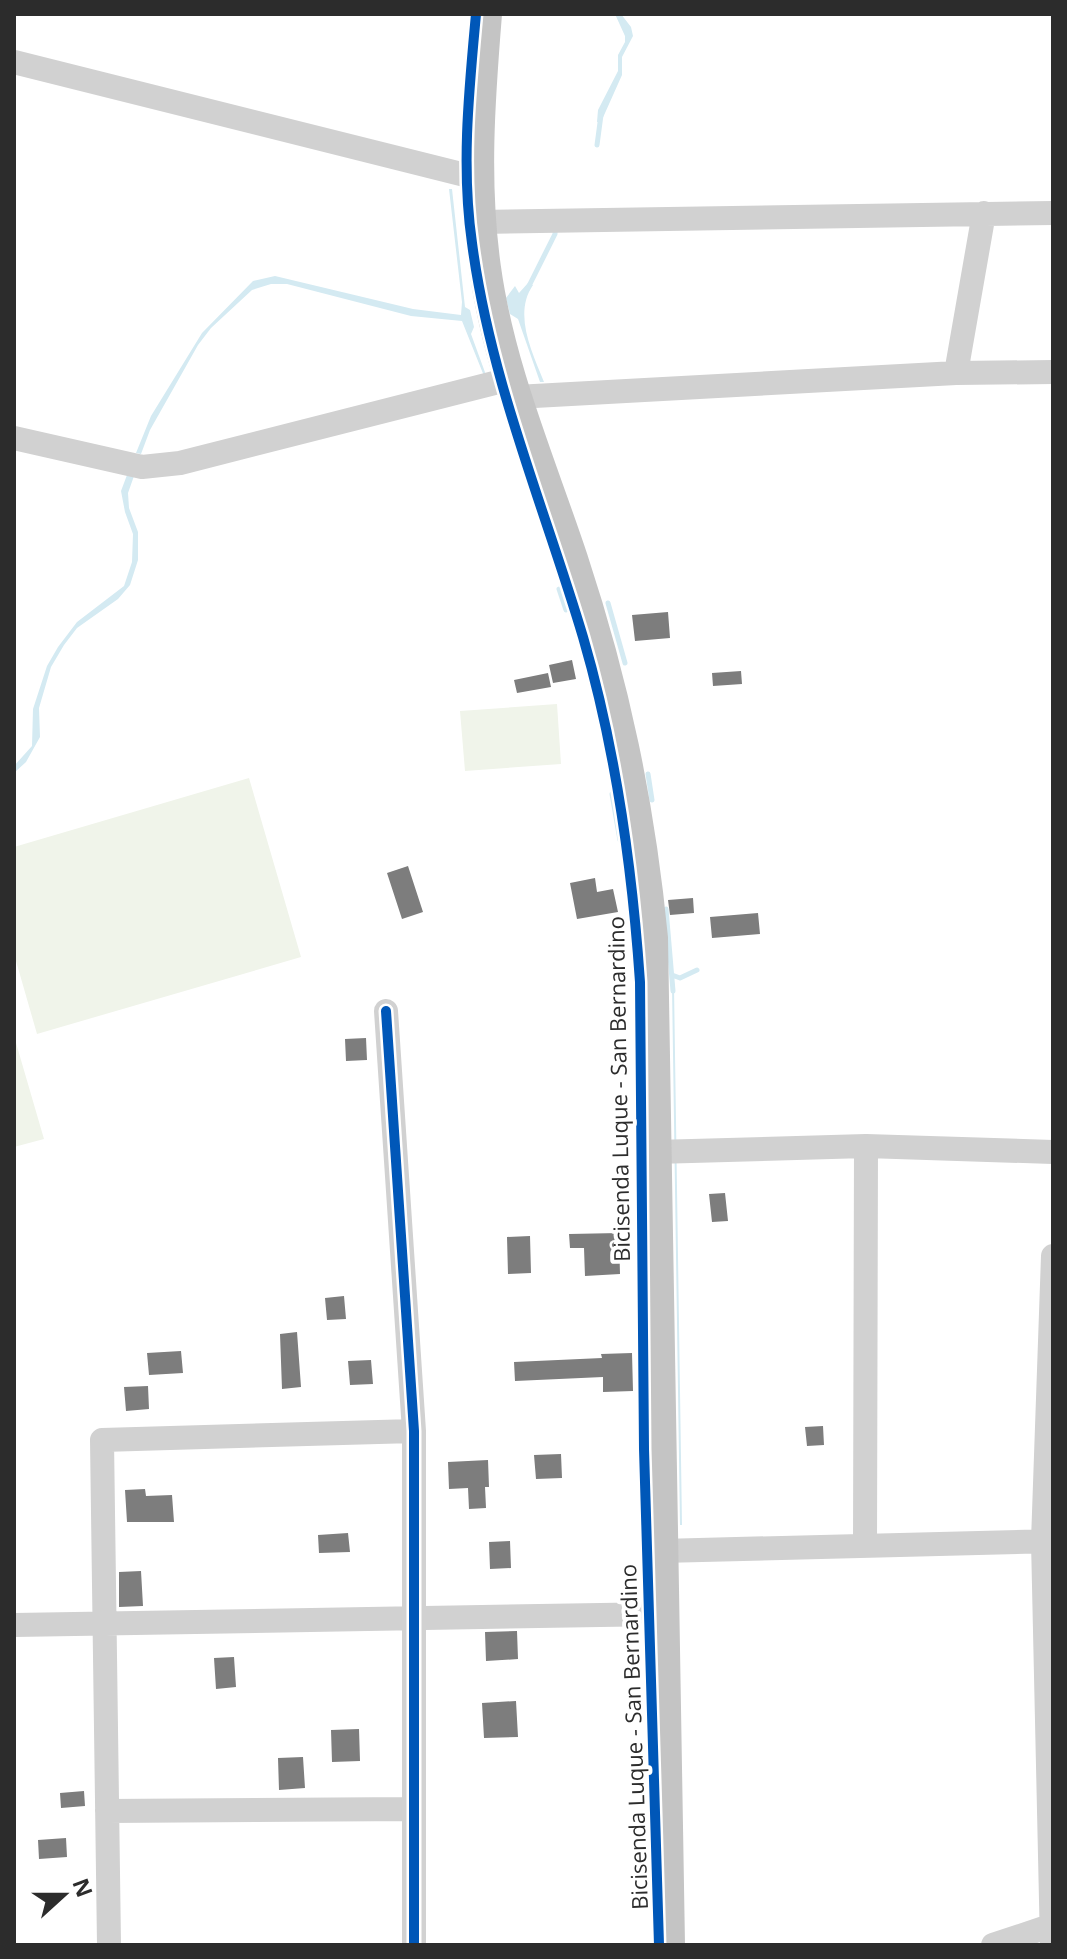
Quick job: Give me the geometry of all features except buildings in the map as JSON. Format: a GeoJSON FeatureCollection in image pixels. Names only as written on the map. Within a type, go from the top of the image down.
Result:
{"type":"FeatureCollection","features":[{"type":"Feature","properties":{"kind":"main road"},"geometry":{"type":"LineString","coordinates":[[486,14],[476,135],[477,178],[479,222],[494,318],[513,388],[596,634],[617,711],[639,823],[652,938],[669,1152],[661,1551],[669,1945]]}},
{"type":"Feature","properties":{"kind":"street"},"geometry":{"type":"LineString","coordinates":[[14,62],[477,178]]}},
{"type":"Feature","properties":{"kind":"street"},"geometry":{"type":"LineString","coordinates":[[956,373],[984,213]]}},
{"type":"Feature","properties":{"kind":"street"},"geometry":{"type":"LineString","coordinates":[[479,222],[1053,213]]}},
{"type":"Feature","properties":{"kind":"street"},"geometry":{"type":"LineString","coordinates":[[14,438],[142,467],[180,463],[513,388],[1053,372]]}},
{"type":"Feature","properties":{"kind":"street"},"geometry":{"type":"LineString","coordinates":[[386,1011],[414,1431],[414,1945]]}},
{"type":"Feature","properties":{"kind":"street"},"geometry":{"type":"LineString","coordinates":[[865,1545],[866,1146]]}},
{"type":"Feature","properties":{"kind":"street"},"geometry":{"type":"LineString","coordinates":[[669,1152],[866,1146],[1053,1152]]}},
{"type":"Feature","properties":{"kind":"street"},"geometry":{"type":"LineString","coordinates":[[993,1945],[1052,1932],[1048,1541],[1053,1256]]}},
{"type":"Feature","properties":{"kind":"street"},"geometry":{"type":"LineString","coordinates":[[109,1945],[102,1440],[414,1431]]}},
{"type":"Feature","properties":{"kind":"street"},"geometry":{"type":"LineString","coordinates":[[661,1551],[1048,1541]]}},
{"type":"Feature","properties":{"kind":"street"},"geometry":{"type":"LineString","coordinates":[[14,1625],[662,1614]]}},
{"type":"Feature","properties":{"kind":"street"},"geometry":{"type":"LineString","coordinates":[[107,1811],[414,1809]]}},
{"type":"Feature","properties":{"kind":"shaded area"},"geometry":{"type":"Polygon","coordinates":[[[557,704],[561,764],[465,771],[460,711],[557,704]]]}},
{"type":"Feature","properties":{"kind":"shaded area"},"geometry":{"type":"Polygon","coordinates":[[[249,778],[301,957],[37,1034],[14,954],[14,847],[249,778]]]}},
{"type":"Feature","properties":{"kind":"shaded area"},"geometry":{"type":"Polygon","coordinates":[[[14,1036],[44,1139],[14,1147],[14,1036]]]}},
{"type":"Feature","properties":{"kind":"water"},"geometry":{"type":"Polygon","coordinates":[[[615,14],[621,14],[631,27],[633,36],[622,57],[622,75],[601,122],[597,122],[598,110],[618,71],[618,55],[625,42],[615,14]]]}},
{"type":"Feature","properties":{"kind":"water"},"geometry":{"type":"Polygon","coordinates":[[[449,189],[452,189],[465,307],[470,310],[474,327],[471,334],[486,375],[462,321],[411,316],[287,284],[271,284],[252,290],[211,328],[198,345],[150,430],[141,454],[136,453],[151,416],[202,333],[253,281],[275,276],[413,309],[461,315],[449,189]]]}},
{"type":"Feature","properties":{"kind":"water"},"geometry":{"type":"Polygon","coordinates":[[[528,283],[533,285],[525,308],[526,333],[544,382],[540,382],[518,319],[510,314],[506,298],[515,286],[519,293],[528,283]]]}},
{"type":"Feature","properties":{"kind":"water"},"geometry":{"type":"Polygon","coordinates":[[[127,475],[134,476],[128,493],[129,508],[138,532],[138,560],[130,585],[118,599],[77,628],[64,645],[51,667],[39,708],[40,737],[26,762],[14,773],[14,766],[32,746],[33,709],[47,666],[58,647],[77,622],[124,586],[132,562],[133,534],[121,491],[127,475]]]}},
{"type":"Feature","properties":{"kind":"water"},"geometry":{"type":"Polygon","coordinates":[[[674,986],[682,1525],[680,1525],[674,986]]]}},
{"type":"Feature","properties":{"kind":"waterway"},"geometry":{"type":"LineString","coordinates":[[597,145],[601,115]]}},
{"type":"Feature","properties":{"kind":"waterway"},"geometry":{"type":"LineString","coordinates":[[527,290],[555,229]]}},
{"type":"Feature","properties":{"kind":"waterway"},"geometry":{"type":"LineString","coordinates":[[559,589],[566,610]]}},
{"type":"Feature","properties":{"kind":"waterway"},"geometry":{"type":"LineString","coordinates":[[608,603],[625,663]]}},
{"type":"Feature","properties":{"kind":"waterway"},"geometry":{"type":"LineString","coordinates":[[648,774],[652,800]]}},
{"type":"Feature","properties":{"kind":"waterway"},"geometry":{"type":"LineString","coordinates":[[612,794],[620,840]]}},
{"type":"Feature","properties":{"kind":"waterway"},"geometry":{"type":"LineString","coordinates":[[666,909],[673,991]]}},
{"type":"Feature","properties":{"kind":"waterway"},"geometry":{"type":"LineString","coordinates":[[672,975],[680,978],[697,970]]}},
{"type":"Feature","properties":{"kind":"cycle path","name":"Bicisenda Luque - San Bernardino"},"geometry":{"type":"LineString","coordinates":[[476,14],[467,128],[467,186],[480,294],[505,393],[595,679],[621,808],[637,938],[644,1449],[659,1945]]}},
{"type":"Feature","properties":{"kind":"cycle path"},"geometry":{"type":"LineString","coordinates":[[386,1011],[414,1431],[414,1945]]}}]}
